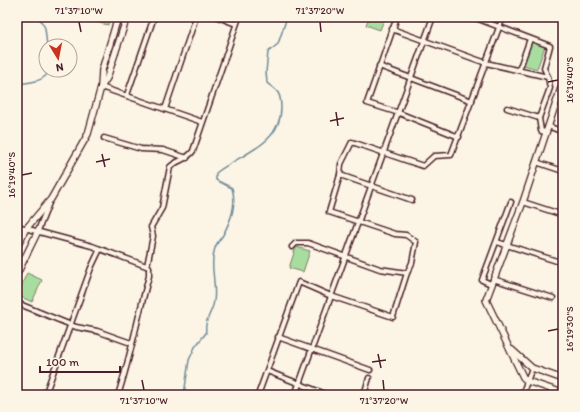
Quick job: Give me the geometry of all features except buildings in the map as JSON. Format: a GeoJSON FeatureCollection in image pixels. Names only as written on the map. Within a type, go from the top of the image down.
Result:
{"type":"FeatureCollection","features":[{"type":"Feature","properties":{"kind":"street"},"geometry":{"type":"LineString","coordinates":[[17,274],[51,199],[88,134],[101,87],[103,66],[118,17]]}},
{"type":"Feature","properties":{"kind":"street"},"geometry":{"type":"LineString","coordinates":[[101,87],[107,78],[127,17]]}},
{"type":"Feature","properties":{"kind":"street"},"geometry":{"type":"LineString","coordinates":[[128,95],[154,17]]}},
{"type":"Feature","properties":{"kind":"street"},"geometry":{"type":"LineString","coordinates":[[165,109],[196,17]]}},
{"type":"Feature","properties":{"kind":"street"},"geometry":{"type":"LineString","coordinates":[[218,17],[236,24]]}},
{"type":"Feature","properties":{"kind":"street"},"geometry":{"type":"LineString","coordinates":[[118,395],[128,365],[131,343],[148,276],[149,267],[147,266],[153,236],[151,226],[162,208],[170,167],[187,158],[193,151],[239,17]]}},
{"type":"Feature","properties":{"kind":"street"},"geometry":{"type":"LineString","coordinates":[[397,17],[367,104],[399,113],[459,137]]}},
{"type":"Feature","properties":{"kind":"street"},"geometry":{"type":"LineString","coordinates":[[295,395],[433,17]]}},
{"type":"Feature","properties":{"kind":"street"},"geometry":{"type":"LineString","coordinates":[[473,17],[550,46],[544,68],[548,77],[550,88],[539,118],[541,131],[546,132]]}},
{"type":"Feature","properties":{"kind":"street"},"geometry":{"type":"LineString","coordinates":[[258,395],[298,282],[331,296],[393,317],[407,273],[412,263],[416,242],[406,235],[358,222],[329,212],[340,175],[340,164],[352,142],[423,166],[434,156],[451,155],[503,17]]}},
{"type":"Feature","properties":{"kind":"street"},"geometry":{"type":"LineString","coordinates":[[392,29],[486,63],[548,77]]}},
{"type":"Feature","properties":{"kind":"street"},"geometry":{"type":"LineString","coordinates":[[519,70],[530,39]]}},
{"type":"Feature","properties":{"kind":"street"},"geometry":{"type":"LineString","coordinates":[[379,66],[472,101]]}},
{"type":"Feature","properties":{"kind":"street"},"geometry":{"type":"LineString","coordinates":[[563,82],[562,90],[548,126],[523,202],[487,296],[487,305],[527,381],[563,393]]}},
{"type":"Feature","properties":{"kind":"street"},"geometry":{"type":"LineString","coordinates":[[101,87],[128,95],[202,122]]}},
{"type":"Feature","properties":{"kind":"street"},"geometry":{"type":"LineString","coordinates":[[507,108],[539,118]]}},
{"type":"Feature","properties":{"kind":"street"},"geometry":{"type":"LineString","coordinates":[[548,126],[563,132]]}},
{"type":"Feature","properties":{"kind":"street"},"geometry":{"type":"LineString","coordinates":[[104,138],[141,149],[163,150],[187,158]]}},
{"type":"Feature","properties":{"kind":"street"},"geometry":{"type":"LineString","coordinates":[[536,162],[563,170]]}},
{"type":"Feature","properties":{"kind":"street"},"geometry":{"type":"LineString","coordinates":[[340,175],[412,200]]}},
{"type":"Feature","properties":{"kind":"street"},"geometry":{"type":"LineString","coordinates":[[17,247],[25,230],[51,199]]}},
{"type":"Feature","properties":{"kind":"street"},"geometry":{"type":"LineString","coordinates":[[511,202],[482,280],[553,298]]}},
{"type":"Feature","properties":{"kind":"street"},"geometry":{"type":"LineString","coordinates":[[523,202],[563,215]]}},
{"type":"Feature","properties":{"kind":"street"},"geometry":{"type":"LineString","coordinates":[[17,226],[25,230],[65,238],[147,266]]}},
{"type":"Feature","properties":{"kind":"street"},"geometry":{"type":"LineString","coordinates":[[497,242],[563,263]]}},
{"type":"Feature","properties":{"kind":"street"},"geometry":{"type":"LineString","coordinates":[[292,247],[296,243],[308,243],[380,269],[407,273]]}},
{"type":"Feature","properties":{"kind":"street"},"geometry":{"type":"LineString","coordinates":[[45,395],[91,268],[100,249]]}},
{"type":"Feature","properties":{"kind":"street"},"geometry":{"type":"LineString","coordinates":[[17,303],[70,324],[97,331],[131,343]]}},
{"type":"Feature","properties":{"kind":"street"},"geometry":{"type":"LineString","coordinates":[[278,337],[370,370]]}},
{"type":"Feature","properties":{"kind":"street"},"geometry":{"type":"LineString","coordinates":[[510,348],[532,368],[563,379]]}},
{"type":"Feature","properties":{"kind":"street"},"geometry":{"type":"LineString","coordinates":[[522,395],[532,368]]}},
{"type":"Feature","properties":{"kind":"street"},"geometry":{"type":"LineString","coordinates":[[267,371],[299,385],[328,395]]}},
{"type":"Feature","properties":{"kind":"street"},"geometry":{"type":"LineString","coordinates":[[364,395],[369,378]]}},
{"type":"Feature","properties":{"kind":"green space"},"geometry":{"type":"Polygon","coordinates":[[[93,17],[110,17],[108,25],[92,21],[93,17]]]}},
{"type":"Feature","properties":{"kind":"green space"},"geometry":{"type":"Polygon","coordinates":[[[369,17],[385,17],[380,30],[366,25],[369,17]]]}},
{"type":"Feature","properties":{"kind":"green space"},"geometry":{"type":"Polygon","coordinates":[[[531,42],[545,46],[537,69],[524,65],[531,42]]]}},
{"type":"Feature","properties":{"kind":"green space"},"geometry":{"type":"Polygon","coordinates":[[[296,247],[310,251],[303,272],[289,268],[296,247]]]}},
{"type":"Feature","properties":{"kind":"green space"},"geometry":{"type":"Polygon","coordinates":[[[27,273],[42,280],[32,302],[17,295],[27,273]]]}},
{"type":"Feature","properties":{"kind":"waterway"},"geometry":{"type":"LineString","coordinates":[[39,17],[45,28],[46,38]]}},
{"type":"Feature","properties":{"kind":"waterway"},"geometry":{"type":"LineString","coordinates":[[184,395],[189,360],[195,347],[206,333],[207,320],[213,306],[215,295],[213,255],[217,243],[228,224],[234,200],[232,188],[216,180],[216,173],[267,140],[279,121],[281,108],[280,99],[276,90],[267,83],[266,72],[268,52],[278,44],[287,17]]}},
{"type":"Feature","properties":{"kind":"waterway"},"geometry":{"type":"LineString","coordinates":[[17,84],[40,80],[43,78]]}}]}
